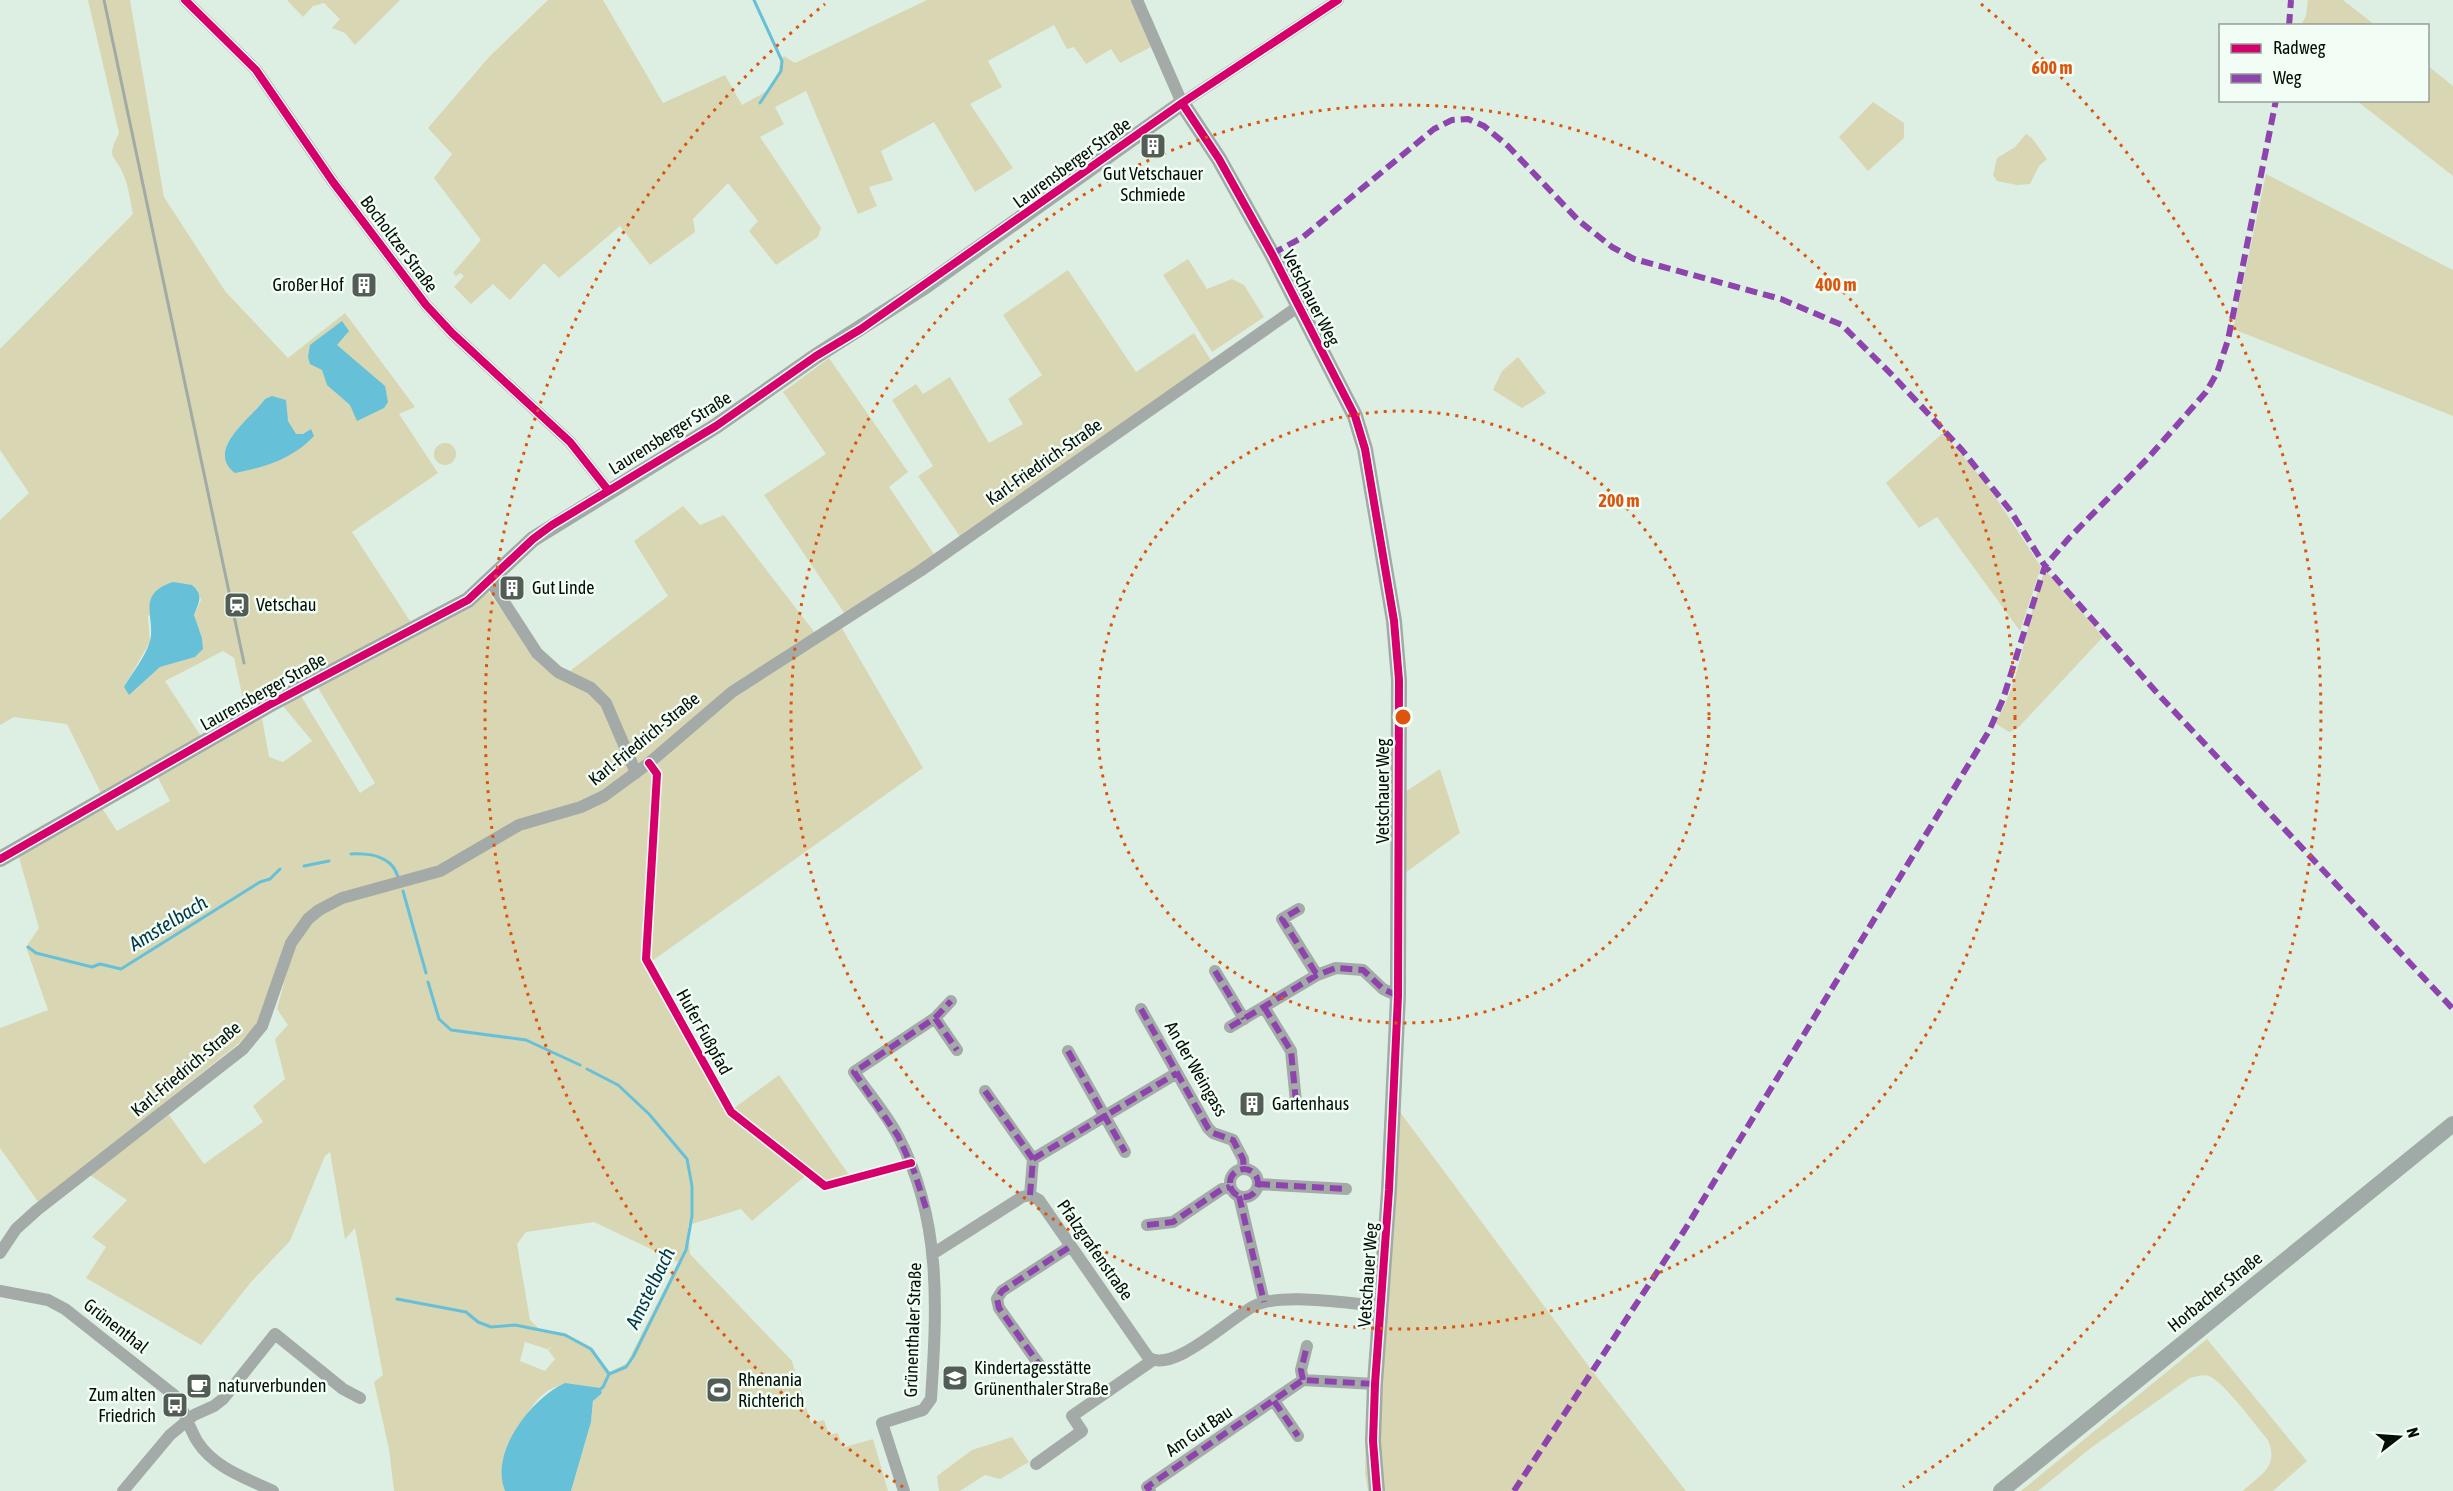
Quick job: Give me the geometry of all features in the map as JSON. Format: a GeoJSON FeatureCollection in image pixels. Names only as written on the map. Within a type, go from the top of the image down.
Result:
{"type":"FeatureCollection","features":[{"type":"Feature","properties":{"kind":"street","name":"Bocholtzer Straße"},"geometry":{"type":"LineString","coordinates":[[185,0],[256,70],[333,182],[426,306],[570,442],[608,490]]}},
{"type":"Feature","properties":{"kind":"street","name":"Vetschauer Weg"},"geometry":{"type":"LineString","coordinates":[[1137,0],[1182,103],[1219,159],[1299,306],[1360,427],[1394,621],[1399,680],[1398,996],[1375,1384],[1373,1441],[1377,1491]]}},
{"type":"Feature","properties":{"kind":"street","name":"Laurensberger Straße"},"geometry":{"type":"LineString","coordinates":[[0,859],[269,705],[468,600],[533,539],[608,490],[716,426],[816,356],[915,293],[1182,103],[1338,0]]}},
{"type":"Feature","properties":{"kind":"street","name":"Karl-Friedrich-Straße"},"geometry":{"type":"LineString","coordinates":[[0,1253],[16,1229],[37,1210],[243,1048],[262,1026],[291,943],[308,919],[319,910],[342,898],[440,871],[519,825],[581,807],[604,796],[636,773],[732,692],[920,571],[1299,306]]}},
{"type":"Feature","properties":{"kind":"street"},"geometry":{"type":"LineString","coordinates":[[489,579],[537,653],[558,672],[591,688],[606,703],[636,773]]}},
{"type":"Feature","properties":{"kind":"street"},"geometry":{"type":"LineString","coordinates":[[1299,909],[1282,919],[1317,975]]}},
{"type":"Feature","properties":{"kind":"street"},"geometry":{"type":"LineString","coordinates":[[1230,1027],[1317,975],[1336,968],[1363,970],[1383,989],[1398,996]]}},
{"type":"Feature","properties":{"kind":"street"},"geometry":{"type":"LineString","coordinates":[[1215,971],[1244,1018]]}},
{"type":"Feature","properties":{"kind":"street","name":"Grünenthaler Straße"},"geometry":{"type":"LineString","coordinates":[[904,1491],[882,1424],[923,1410],[931,1399],[936,1300],[934,1253],[926,1208],[914,1171],[889,1122],[854,1072],[934,1018],[951,1001]]}},
{"type":"Feature","properties":{"kind":"street"},"geometry":{"type":"LineString","coordinates":[[1264,1007],[1291,1052],[1296,1102]]}},
{"type":"Feature","properties":{"kind":"street","name":"An der Weingass"},"geometry":{"type":"LineString","coordinates":[[1141,1009],[1208,1128],[1213,1133],[1233,1140],[1243,1160],[1244,1169],[1255,1173],[1258,1184]]}},
{"type":"Feature","properties":{"kind":"street"},"geometry":{"type":"LineString","coordinates":[[934,1018],[957,1050]]}},
{"type":"Feature","properties":{"kind":"street"},"geometry":{"type":"LineString","coordinates":[[1068,1051],[1125,1152]]}},
{"type":"Feature","properties":{"kind":"street"},"geometry":{"type":"LineString","coordinates":[[1033,1159],[1177,1073]]}},
{"type":"Feature","properties":{"kind":"street"},"geometry":{"type":"LineString","coordinates":[[985,1091],[1033,1159],[1030,1195]]}},
{"type":"Feature","properties":{"kind":"street","name":"Horbacher Straße"},"geometry":{"type":"LineString","coordinates":[[2001,1491],[2453,1124]]}},
{"type":"Feature","properties":{"kind":"street"},"geometry":{"type":"LineString","coordinates":[[1230,1187],[1232,1175],[1244,1169]]}},
{"type":"Feature","properties":{"kind":"street"},"geometry":{"type":"LineString","coordinates":[[1239,1196],[1251,1195],[1258,1184],[1346,1188]]}},
{"type":"Feature","properties":{"kind":"street"},"geometry":{"type":"LineString","coordinates":[[1230,1187],[1239,1196],[1264,1302]]}},
{"type":"Feature","properties":{"kind":"street"},"geometry":{"type":"LineString","coordinates":[[1147,1226],[1173,1222],[1222,1189],[1230,1187]]}},
{"type":"Feature","properties":{"kind":"street","name":"Pfalzgrafenstraße"},"geometry":{"type":"LineString","coordinates":[[934,1253],[1023,1197],[1030,1195],[1039,1200],[1153,1360]]}},
{"type":"Feature","properties":{"kind":"street"},"geometry":{"type":"LineString","coordinates":[[1043,1370],[999,1308],[997,1299],[1002,1291],[1071,1246]]}},
{"type":"Feature","properties":{"kind":"street","name":"Grünenthal"},"geometry":{"type":"LineString","coordinates":[[0,1292],[48,1300],[65,1309],[165,1387],[184,1408],[197,1442],[209,1457],[225,1468],[273,1491]]}},
{"type":"Feature","properties":{"kind":"street"},"geometry":{"type":"LineString","coordinates":[[1036,1464],[1082,1431],[1072,1416],[1153,1360],[1173,1359],[1254,1306],[1274,1298],[1381,1306]]}},
{"type":"Feature","properties":{"kind":"street"},"geometry":{"type":"LineString","coordinates":[[123,1491],[160,1445],[188,1420],[222,1399],[275,1334],[342,1389],[360,1398]]}},
{"type":"Feature","properties":{"kind":"street"},"geometry":{"type":"LineString","coordinates":[[1307,1346],[1301,1370],[1303,1380],[1375,1384]]}},
{"type":"Feature","properties":{"kind":"street","name":"Am Gut Bau"},"geometry":{"type":"LineString","coordinates":[[1150,1491],[1147,1487],[1303,1380]]}},
{"type":"Feature","properties":{"kind":"street"},"geometry":{"type":"LineString","coordinates":[[1274,1401],[1298,1436]]}},
{"type":"Feature","properties":{"kind":"shaded area"},"geometry":{"type":"Polygon","coordinates":[[[88,0],[130,0],[164,197],[225,291],[288,358],[345,313],[415,407],[399,414],[438,473],[352,532],[412,624],[316,671],[314,667],[263,689],[265,701],[246,712],[234,658],[223,651],[165,681],[202,738],[101,793],[67,724],[14,717],[0,725],[0,520],[29,493],[0,450],[0,349],[133,214],[126,180],[112,153],[119,133],[88,0]],[[197,589],[148,616],[150,642],[124,687],[129,694],[160,667],[195,657],[203,649],[202,638],[194,615],[201,600],[197,589]]]}},
{"type":"Feature","properties":{"kind":"shaded area"},"geometry":{"type":"Polygon","coordinates":[[[287,0],[400,0],[355,45],[345,33],[332,28],[340,19],[324,3],[313,6],[303,17],[287,0]]]}},
{"type":"Feature","properties":{"kind":"shaded area"},"geometry":{"type":"Polygon","coordinates":[[[548,0],[603,0],[663,103],[725,75],[742,105],[764,93],[774,84],[780,60],[784,56],[795,63],[927,0],[1131,0],[1151,47],[1120,63],[1111,49],[1086,64],[1074,47],[1067,49],[1054,25],[988,61],[1002,87],[970,104],[1013,168],[975,192],[934,122],[881,151],[893,180],[869,187],[877,206],[858,214],[806,91],[775,107],[784,124],[760,137],[821,228],[818,237],[776,265],[749,231],[758,221],[728,183],[693,219],[695,232],[650,265],[620,226],[559,278],[544,263],[510,300],[493,284],[471,304],[454,287],[464,276],[460,273],[456,276],[453,273],[481,240],[434,178],[452,154],[428,128],[489,57],[548,0]]]}},
{"type":"Feature","properties":{"kind":"shaded area"},"geometry":{"type":"Polygon","coordinates":[[[2308,0],[2343,0],[2374,24],[2302,24],[2306,16],[2308,0]]]}},
{"type":"Feature","properties":{"kind":"shaded area"},"geometry":{"type":"Polygon","coordinates":[[[2429,67],[2453,86],[2453,176],[2358,102],[2429,102],[2429,67]]]}},
{"type":"Feature","properties":{"kind":"shaded area"},"geometry":{"type":"Polygon","coordinates":[[[1873,102],[1904,123],[1904,138],[1868,171],[1839,137],[1873,102]]]}},
{"type":"Feature","properties":{"kind":"shaded area"},"geometry":{"type":"Polygon","coordinates":[[[2026,134],[2032,138],[2047,159],[2039,166],[2030,184],[2017,185],[1997,181],[1993,175],[1997,158],[2015,147],[2026,134]]]}},
{"type":"Feature","properties":{"kind":"shaded area"},"geometry":{"type":"Polygon","coordinates":[[[2266,174],[2453,270],[2453,416],[2233,329],[2266,174]]]}},
{"type":"Feature","properties":{"kind":"shaded area"},"geometry":{"type":"Polygon","coordinates":[[[1188,259],[1207,289],[1232,279],[1244,285],[1264,317],[1212,352],[1163,275],[1188,259]]]}},
{"type":"Feature","properties":{"kind":"shaded area"},"geometry":{"type":"Polygon","coordinates":[[[1068,270],[1136,372],[1194,333],[1212,362],[961,538],[918,476],[933,466],[892,400],[916,384],[923,394],[950,377],[989,443],[1023,424],[1008,399],[1042,375],[1003,315],[1068,270]]]}},
{"type":"Feature","properties":{"kind":"shaded area"},"geometry":{"type":"Polygon","coordinates":[[[1518,357],[1546,393],[1522,408],[1493,390],[1502,371],[1518,357]]]}},
{"type":"Feature","properties":{"kind":"shaded area"},"geometry":{"type":"Polygon","coordinates":[[[829,358],[908,472],[889,487],[936,557],[845,614],[764,495],[826,454],[783,392],[829,358]]]}},
{"type":"Feature","properties":{"kind":"shaded area"},"geometry":{"type":"Polygon","coordinates":[[[1943,433],[1989,487],[2041,567],[2020,631],[1937,517],[1919,528],[1886,483],[1943,433]]]}},
{"type":"Feature","properties":{"kind":"shaded area"},"geometry":{"type":"Polygon","coordinates":[[[445,443],[453,446],[456,454],[453,462],[445,465],[437,462],[434,454],[437,446],[445,443]]]}},
{"type":"Feature","properties":{"kind":"shaded area"},"geometry":{"type":"Polygon","coordinates":[[[683,506],[700,525],[724,515],[819,638],[840,625],[923,768],[652,961],[733,1109],[779,1075],[849,1175],[837,1179],[837,1182],[826,1184],[811,1171],[752,1221],[741,1209],[688,1225],[690,1254],[792,1361],[811,1423],[824,1420],[829,1435],[838,1433],[842,1448],[873,1439],[888,1491],[571,1491],[591,1422],[595,1389],[577,1385],[559,1386],[545,1393],[534,1405],[518,1437],[503,1486],[505,1491],[394,1491],[389,1449],[374,1382],[383,1375],[355,1228],[345,1239],[330,1152],[325,1156],[290,1241],[251,1282],[201,1345],[86,1278],[106,1247],[92,1237],[127,1200],[90,1175],[169,1115],[204,1164],[263,1122],[253,1106],[285,1079],[275,1039],[288,1025],[277,1009],[292,953],[288,941],[258,1023],[239,1043],[39,1203],[0,1148],[0,1028],[48,1010],[26,947],[39,928],[18,854],[100,805],[117,831],[170,801],[157,776],[262,718],[269,757],[283,762],[312,741],[283,706],[301,696],[360,793],[375,783],[317,686],[488,591],[529,649],[555,673],[570,671],[668,596],[634,541],[683,506]],[[594,1222],[526,1232],[517,1244],[530,1320],[539,1329],[565,1333],[591,1347],[610,1372],[627,1363],[678,1262],[594,1222]],[[525,1342],[520,1361],[545,1371],[555,1359],[548,1350],[552,1347],[547,1349],[525,1342]]]}},
{"type":"Feature","properties":{"kind":"shaded area"},"geometry":{"type":"Polygon","coordinates":[[[2045,570],[2103,637],[2018,728],[2009,732],[1995,723],[2012,687],[2045,570]]]}},
{"type":"Feature","properties":{"kind":"shaded area"},"geometry":{"type":"Polygon","coordinates":[[[1440,769],[1460,833],[1405,873],[1405,792],[1440,769]]]}},
{"type":"Feature","properties":{"kind":"shaded area"},"geometry":{"type":"Polygon","coordinates":[[[1400,1112],[1593,1372],[1686,1491],[1368,1491],[1365,1473],[1368,1366],[1400,1112]]]}},
{"type":"Feature","properties":{"kind":"shaded area"},"geometry":{"type":"Polygon","coordinates":[[[2207,1339],[2307,1461],[2273,1491],[2243,1491],[2262,1475],[2270,1464],[2271,1449],[2268,1440],[2223,1387],[2209,1376],[2204,1375],[2190,1378],[2092,1447],[2038,1491],[2021,1491],[2207,1339]]]}},
{"type":"Feature","properties":{"kind":"shaded area"},"geometry":{"type":"Polygon","coordinates":[[[1012,1437],[1029,1462],[1000,1479],[985,1475],[960,1491],[939,1491],[937,1476],[972,1450],[1012,1437]]]}},
{"type":"Feature","properties":{"kind":"water"},"geometry":{"type":"Polygon","coordinates":[[[342,321],[349,331],[337,345],[385,386],[388,402],[384,408],[357,421],[350,405],[327,385],[322,370],[310,364],[308,357],[310,345],[342,321]]]}},
{"type":"Feature","properties":{"kind":"water"},"geometry":{"type":"Polygon","coordinates":[[[272,396],[286,400],[288,421],[296,434],[303,434],[311,429],[314,436],[297,451],[278,461],[235,473],[227,464],[225,454],[228,444],[265,399],[272,396]]]}},
{"type":"Feature","properties":{"kind":"water"},"geometry":{"type":"Polygon","coordinates":[[[173,582],[192,585],[198,592],[199,599],[194,615],[202,638],[203,649],[195,657],[160,667],[129,695],[124,687],[150,641],[151,600],[154,593],[161,587],[173,582]]]}},
{"type":"Feature","properties":{"kind":"water"},"geometry":{"type":"Polygon","coordinates":[[[565,1383],[600,1388],[602,1393],[593,1401],[591,1422],[571,1491],[505,1491],[502,1476],[503,1460],[508,1444],[527,1413],[552,1390],[565,1383]]]}},
{"type":"Feature","properties":{"kind":"waterway"},"geometry":{"type":"LineString","coordinates":[[754,0],[782,61],[781,71],[760,103]]}},
{"type":"Feature","properties":{"kind":"waterway","name":"Amstelbach"},"geometry":{"type":"LineString","coordinates":[[351,854],[380,857],[391,864],[398,877]]}},
{"type":"Feature","properties":{"kind":"waterway","name":"Amstelbach"},"geometry":{"type":"LineString","coordinates":[[304,866],[329,861]]}},
{"type":"Feature","properties":{"kind":"waterway","name":"Amstelbach"},"geometry":{"type":"LineString","coordinates":[[28,947],[36,953],[92,967],[100,964],[121,969],[260,882],[270,879],[280,869]]}},
{"type":"Feature","properties":{"kind":"waterway","name":"Amstelbach"},"geometry":{"type":"LineString","coordinates":[[403,891],[426,973]]}},
{"type":"Feature","properties":{"kind":"waterway","name":"Amstelbach"},"geometry":{"type":"LineString","coordinates":[[428,982],[439,1019],[451,1030],[526,1040],[580,1065]]}},
{"type":"Feature","properties":{"kind":"waterway","name":"Amstelbach"},"geometry":{"type":"LineString","coordinates":[[587,1069],[618,1085],[649,1114],[687,1159],[692,1186],[692,1216],[686,1250],[633,1357],[626,1367],[609,1374],[603,1387],[598,1391]]}},
{"type":"Feature","properties":{"kind":"waterway"},"geometry":{"type":"LineString","coordinates":[[397,1299],[466,1312],[478,1322],[491,1327],[515,1325],[565,1335],[591,1349],[609,1374]]}},
{"type":"Feature","properties":{"kind":"railway"},"geometry":{"type":"LineString","coordinates":[[104,0],[244,663]]}},
{"type":"Feature","properties":{"kind":"marked path"},"geometry":{"type":"LineString","coordinates":[[2289,24],[2291,0]]}},
{"type":"Feature","properties":{"kind":"marked path"},"geometry":{"type":"LineString","coordinates":[[1514,1491],[1684,1231],[1989,731],[2003,699],[2045,566],[2069,538],[2149,457],[2206,392],[2217,373],[2228,340],[2276,102]]}},
{"type":"Feature","properties":{"kind":"marked path"},"geometry":{"type":"LineString","coordinates":[[1272,254],[1303,237],[1434,129],[1452,120],[1468,119],[1484,126],[1508,146],[1578,220],[1612,247],[1634,259],[1781,299],[1842,325],[1962,450],[2010,510],[2045,566],[2158,694],[2453,1009]]}},
{"type":"Feature","properties":{"kind":"marked path"},"geometry":{"type":"LineString","coordinates":[[1299,909],[1282,919],[1317,975]]}},
{"type":"Feature","properties":{"kind":"marked path"},"geometry":{"type":"LineString","coordinates":[[1230,1027],[1317,975],[1336,968],[1363,970],[1383,989],[1398,996]]}},
{"type":"Feature","properties":{"kind":"marked path"},"geometry":{"type":"LineString","coordinates":[[1215,971],[1244,1019]]}},
{"type":"Feature","properties":{"kind":"marked path"},"geometry":{"type":"LineString","coordinates":[[926,1208],[914,1171],[898,1136],[854,1072],[935,1018],[951,1001]]}},
{"type":"Feature","properties":{"kind":"marked path"},"geometry":{"type":"LineString","coordinates":[[1264,1007],[1291,1051],[1296,1102]]}},
{"type":"Feature","properties":{"kind":"marked path"},"geometry":{"type":"LineString","coordinates":[[1141,1009],[1208,1128],[1213,1133],[1233,1140],[1243,1159],[1244,1169]]}},
{"type":"Feature","properties":{"kind":"marked path"},"geometry":{"type":"LineString","coordinates":[[935,1018],[957,1050]]}},
{"type":"Feature","properties":{"kind":"marked path"},"geometry":{"type":"LineString","coordinates":[[1068,1051],[1125,1152]]}},
{"type":"Feature","properties":{"kind":"marked path"},"geometry":{"type":"LineString","coordinates":[[1033,1159],[1177,1073]]}},
{"type":"Feature","properties":{"kind":"marked path"},"geometry":{"type":"LineString","coordinates":[[985,1091],[1033,1159],[1030,1195]]}},
{"type":"Feature","properties":{"kind":"marked path"},"geometry":{"type":"LineString","coordinates":[[1244,1169],[1254,1173],[1258,1183],[1254,1193],[1244,1197],[1234,1193],[1230,1183],[1234,1173],[1244,1169]]}},
{"type":"Feature","properties":{"kind":"marked path"},"geometry":{"type":"LineString","coordinates":[[1258,1184],[1346,1189]]}},
{"type":"Feature","properties":{"kind":"marked path"},"geometry":{"type":"LineString","coordinates":[[1147,1225],[1173,1222],[1222,1189],[1230,1187]]}},
{"type":"Feature","properties":{"kind":"marked path"},"geometry":{"type":"LineString","coordinates":[[1239,1196],[1264,1302]]}},
{"type":"Feature","properties":{"kind":"marked path"},"geometry":{"type":"LineString","coordinates":[[1043,1370],[999,1308],[997,1299],[1002,1291],[1071,1246]]}},
{"type":"Feature","properties":{"kind":"marked path"},"geometry":{"type":"LineString","coordinates":[[1303,1380],[1301,1370],[1307,1346]]}},
{"type":"Feature","properties":{"kind":"marked path"},"geometry":{"type":"LineString","coordinates":[[1150,1491],[1147,1487],[1303,1380],[1375,1384]]}},
{"type":"Feature","properties":{"kind":"marked path"},"geometry":{"type":"LineString","coordinates":[[1274,1401],[1298,1436]]}},
{"type":"Feature","properties":{"kind":"cycle path"},"geometry":{"type":"LineString","coordinates":[[185,0],[256,70],[333,182],[426,305],[452,333],[570,442],[608,490]]}},
{"type":"Feature","properties":{"kind":"cycle path"},"geometry":{"type":"LineString","coordinates":[[0,859],[269,705],[468,600],[533,539],[552,525],[716,426],[816,356],[861,329],[1182,103],[1338,0]]}},
{"type":"Feature","properties":{"kind":"cycle path"},"geometry":{"type":"LineString","coordinates":[[1182,103],[1219,159],[1272,254],[1355,416],[1365,449],[1394,621],[1399,680],[1398,996],[1389,1190],[1375,1384],[1373,1441],[1377,1491]]}},
{"type":"Feature","properties":{"kind":"cycle path","name":"Hufer Fußpfad"},"geometry":{"type":"LineString","coordinates":[[649,763],[657,774],[646,959],[731,1112],[825,1186],[911,1163]]}},
{"type":"Feature","properties":{"kind":"place","name":"Gut Vetschauer Schmiede"},"geometry":{"type":"Point","coordinates":[1153,146]}},
{"type":"Feature","properties":{"kind":"place","name":"Großer Hof"},"geometry":{"type":"Point","coordinates":[364,285]}},
{"type":"Feature","properties":{"kind":"place","name":"Gut Linde"},"geometry":{"type":"Point","coordinates":[512,588]}},
{"type":"Feature","properties":{"kind":"place","name":"Vetschau"},"geometry":{"type":"Point","coordinates":[237,605]}},
{"type":"Feature","properties":{"kind":"place","name":"Gartenhaus"},"geometry":{"type":"Point","coordinates":[1252,1104]}},
{"type":"Feature","properties":{"kind":"place","name":"Kindertagesstätte Grünenthaler Straße"},"geometry":{"type":"Point","coordinates":[955,1378]}},
{"type":"Feature","properties":{"kind":"place","name":"naturverbunden"},"geometry":{"type":"Point","coordinates":[199,1386]}},
{"type":"Feature","properties":{"kind":"place","name":"Rhenania Richterich"},"geometry":{"type":"Point","coordinates":[719,1390]}},
{"type":"Feature","properties":{"kind":"place","name":"Zum alten Friedrich"},"geometry":{"type":"Point","coordinates":[175,1405]}}]}
